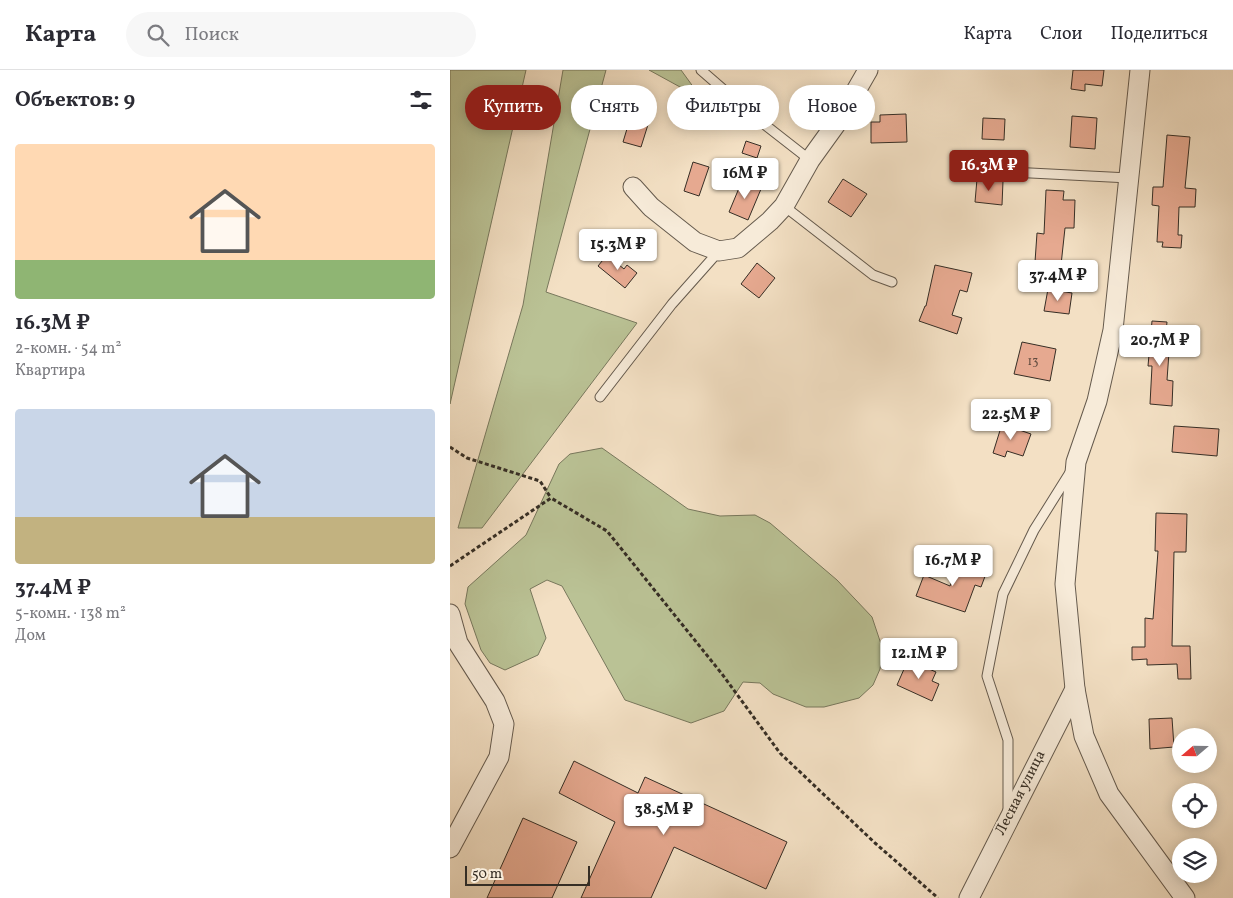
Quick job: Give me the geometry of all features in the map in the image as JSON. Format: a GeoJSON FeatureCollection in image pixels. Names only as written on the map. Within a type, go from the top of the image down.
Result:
{"type":"FeatureCollection","features":[{"type":"Feature","properties":{"kind":"street"},"geometry":{"type":"LineString","coordinates":[[633,187],[651,207],[695,242],[719,251],[738,248],[770,222],[784,206],[810,160],[842,117],[868,70]]}},
{"type":"Feature","properties":{"kind":"street"},"geometry":{"type":"LineString","coordinates":[[1140,70],[1113,330],[1097,401],[1076,462],[1065,584],[1075,689],[1084,736],[1109,794],[1185,898]]}},
{"type":"Feature","properties":{"kind":"street"},"geometry":{"type":"LineString","coordinates":[[450,614],[458,643],[495,701],[504,724],[499,757],[450,848]]}},
{"type":"Feature","properties":{"kind":"street","name":"Лесная улица"},"geometry":{"type":"LineString","coordinates":[[969,898],[1075,689]]}},
{"type":"Feature","properties":{"kind":"lane"},"geometry":{"type":"LineString","coordinates":[[701,70],[755,117],[810,160]]}},
{"type":"Feature","properties":{"kind":"lane"},"geometry":{"type":"LineString","coordinates":[[1012,172],[1129,178]]}},
{"type":"Feature","properties":{"kind":"lane"},"geometry":{"type":"LineString","coordinates":[[784,206],[874,275],[892,282]]}},
{"type":"Feature","properties":{"kind":"lane"},"geometry":{"type":"LineString","coordinates":[[600,397],[672,304],[719,251]]}},
{"type":"Feature","properties":{"kind":"lane"},"geometry":{"type":"LineString","coordinates":[[1008,820],[1008,740],[987,676],[1003,594],[1034,530],[1076,462]]}},
{"type":"Feature","properties":{"kind":"path"},"geometry":{"type":"LineString","coordinates":[[450,447],[467,458],[540,481],[552,498],[607,531],[722,674],[780,752],[874,843],[938,898]]}},
{"type":"Feature","properties":{"kind":"path"},"geometry":{"type":"LineString","coordinates":[[450,566],[552,498]]}},
{"type":"Feature","properties":{"kind":"green space"},"geometry":{"type":"Polygon","coordinates":[[[450,70],[526,70],[523,85],[465,85],[465,130],[512,130],[450,404],[450,70]]]}},
{"type":"Feature","properties":{"kind":"green space"},"geometry":{"type":"Polygon","coordinates":[[[563,70],[606,70],[602,85],[571,85],[571,130],[590,130],[546,292],[637,323],[482,528],[458,528],[523,305],[553,130],[561,130],[560,85],[563,70]]]}},
{"type":"Feature","properties":{"kind":"green space"},"geometry":{"type":"Polygon","coordinates":[[[649,70],[681,70],[692,85],[676,85],[649,70]]]}},
{"type":"Feature","properties":{"kind":"green space"},"geometry":{"type":"Polygon","coordinates":[[[602,448],[688,509],[720,516],[755,515],[770,523],[837,580],[872,617],[883,650],[880,669],[873,685],[859,698],[824,707],[806,707],[773,694],[760,683],[743,682],[724,711],[691,723],[625,700],[562,586],[547,580],[530,589],[546,638],[538,655],[505,670],[490,663],[481,650],[465,604],[468,587],[526,535],[559,464],[570,454],[602,448]]]}},
{"type":"Feature","properties":{"kind":"building"},"geometry":{"type":"Polygon","coordinates":[[[1073,70],[1104,70],[1102,86],[1085,84],[1085,91],[1071,89],[1073,70]]]}},
{"type":"Feature","properties":{"kind":"building"},"geometry":{"type":"Polygon","coordinates":[[[906,114],[907,142],[871,143],[871,130],[875,130],[875,122],[880,122],[880,115],[906,114]]]}},
{"type":"Feature","properties":{"kind":"building"},"geometry":{"type":"Polygon","coordinates":[[[1072,116],[1097,118],[1095,149],[1070,147],[1072,116]]]}},
{"type":"Feature","properties":{"kind":"building"},"geometry":{"type":"Polygon","coordinates":[[[983,118],[1005,119],[1004,140],[982,139],[983,118]]]}},
{"type":"Feature","properties":{"kind":"building"},"geometry":{"type":"Polygon","coordinates":[[[627,130],[646,130],[641,147],[623,142],[627,130]]]}},
{"type":"Feature","properties":{"kind":"building"},"geometry":{"type":"Polygon","coordinates":[[[1167,135],[1190,137],[1185,188],[1196,189],[1195,207],[1179,207],[1178,235],[1182,235],[1181,248],[1162,247],[1163,242],[1157,242],[1159,206],[1152,205],[1153,187],[1163,187],[1167,135]]]}},
{"type":"Feature","properties":{"kind":"building"},"geometry":{"type":"Polygon","coordinates":[[[746,141],[761,146],[757,158],[742,153],[746,141]]]}},
{"type":"Feature","properties":{"kind":"building"},"geometry":{"type":"Polygon","coordinates":[[[693,162],[709,167],[699,196],[684,191],[693,162]]]}},
{"type":"Feature","properties":{"kind":"building"},"geometry":{"type":"Polygon","coordinates":[[[843,179],[867,194],[851,217],[828,202],[843,179]]]}},
{"type":"Feature","properties":{"kind":"building"},"geometry":{"type":"Polygon","coordinates":[[[977,179],[1003,181],[1002,205],[975,202],[977,179]]]}},
{"type":"Feature","properties":{"kind":"building"},"geometry":{"type":"Polygon","coordinates":[[[742,181],[761,189],[748,220],[729,212],[742,181]]]}},
{"type":"Feature","properties":{"kind":"building"},"geometry":{"type":"Polygon","coordinates":[[[1046,190],[1064,191],[1063,200],[1075,200],[1074,228],[1065,228],[1061,265],[1035,262],[1037,233],[1044,234],[1046,190]]]}},
{"type":"Feature","properties":{"kind":"building"},"geometry":{"type":"Polygon","coordinates":[[[607,255],[624,269],[627,265],[637,273],[625,288],[598,266],[607,255]]]}},
{"type":"Feature","properties":{"kind":"building"},"geometry":{"type":"Polygon","coordinates":[[[757,263],[775,278],[759,298],[741,284],[757,263]]]}},
{"type":"Feature","properties":{"kind":"building"},"geometry":{"type":"Polygon","coordinates":[[[935,265],[972,273],[967,292],[960,290],[952,315],[962,318],[957,334],[919,321],[926,306],[935,265]]]}},
{"type":"Feature","properties":{"kind":"building"},"geometry":{"type":"Polygon","coordinates":[[[1048,289],[1072,293],[1069,314],[1044,311],[1048,289]]]}},
{"type":"Feature","properties":{"kind":"building"},"geometry":{"type":"Polygon","coordinates":[[[1152,321],[1167,322],[1164,352],[1169,352],[1167,380],[1173,381],[1172,406],[1150,404],[1152,366],[1148,366],[1152,321]]]}},
{"type":"Feature","properties":{"kind":"building"},"geometry":{"type":"Polygon","coordinates":[[[1022,342],[1056,349],[1050,381],[1014,374],[1022,342]]]}},
{"type":"Feature","properties":{"kind":"building"},"geometry":{"type":"Polygon","coordinates":[[[1002,424],[1031,434],[1023,456],[1007,451],[1005,457],[993,453],[1002,424]]]}},
{"type":"Feature","properties":{"kind":"building"},"geometry":{"type":"Polygon","coordinates":[[[1174,426],[1219,429],[1217,456],[1172,452],[1174,426]]]}},
{"type":"Feature","properties":{"kind":"building"},"geometry":{"type":"Polygon","coordinates":[[[1156,513],[1187,514],[1186,552],[1174,552],[1172,646],[1190,646],[1191,679],[1178,679],[1177,664],[1147,665],[1147,659],[1132,660],[1132,647],[1145,647],[1145,618],[1153,619],[1158,551],[1155,551],[1156,513]]]}},
{"type":"Feature","properties":{"kind":"building"},"geometry":{"type":"Polygon","coordinates":[[[960,561],[987,571],[981,587],[975,585],[965,612],[916,596],[924,575],[950,586],[960,561]]]}},
{"type":"Feature","properties":{"kind":"building"},"geometry":{"type":"Polygon","coordinates":[[[908,660],[936,672],[932,681],[939,684],[932,701],[897,685],[908,660]]]}},
{"type":"Feature","properties":{"kind":"building"},"geometry":{"type":"Polygon","coordinates":[[[1172,718],[1172,747],[1150,749],[1149,719],[1172,718]]]}},
{"type":"Feature","properties":{"kind":"building"},"geometry":{"type":"Polygon","coordinates":[[[574,761],[638,793],[645,777],[787,842],[766,889],[674,847],[651,898],[581,898],[615,822],[559,793],[574,761]]]}},
{"type":"Feature","properties":{"kind":"building"},"geometry":{"type":"Polygon","coordinates":[[[523,818],[577,842],[552,898],[487,898],[523,818]]]}}]}
